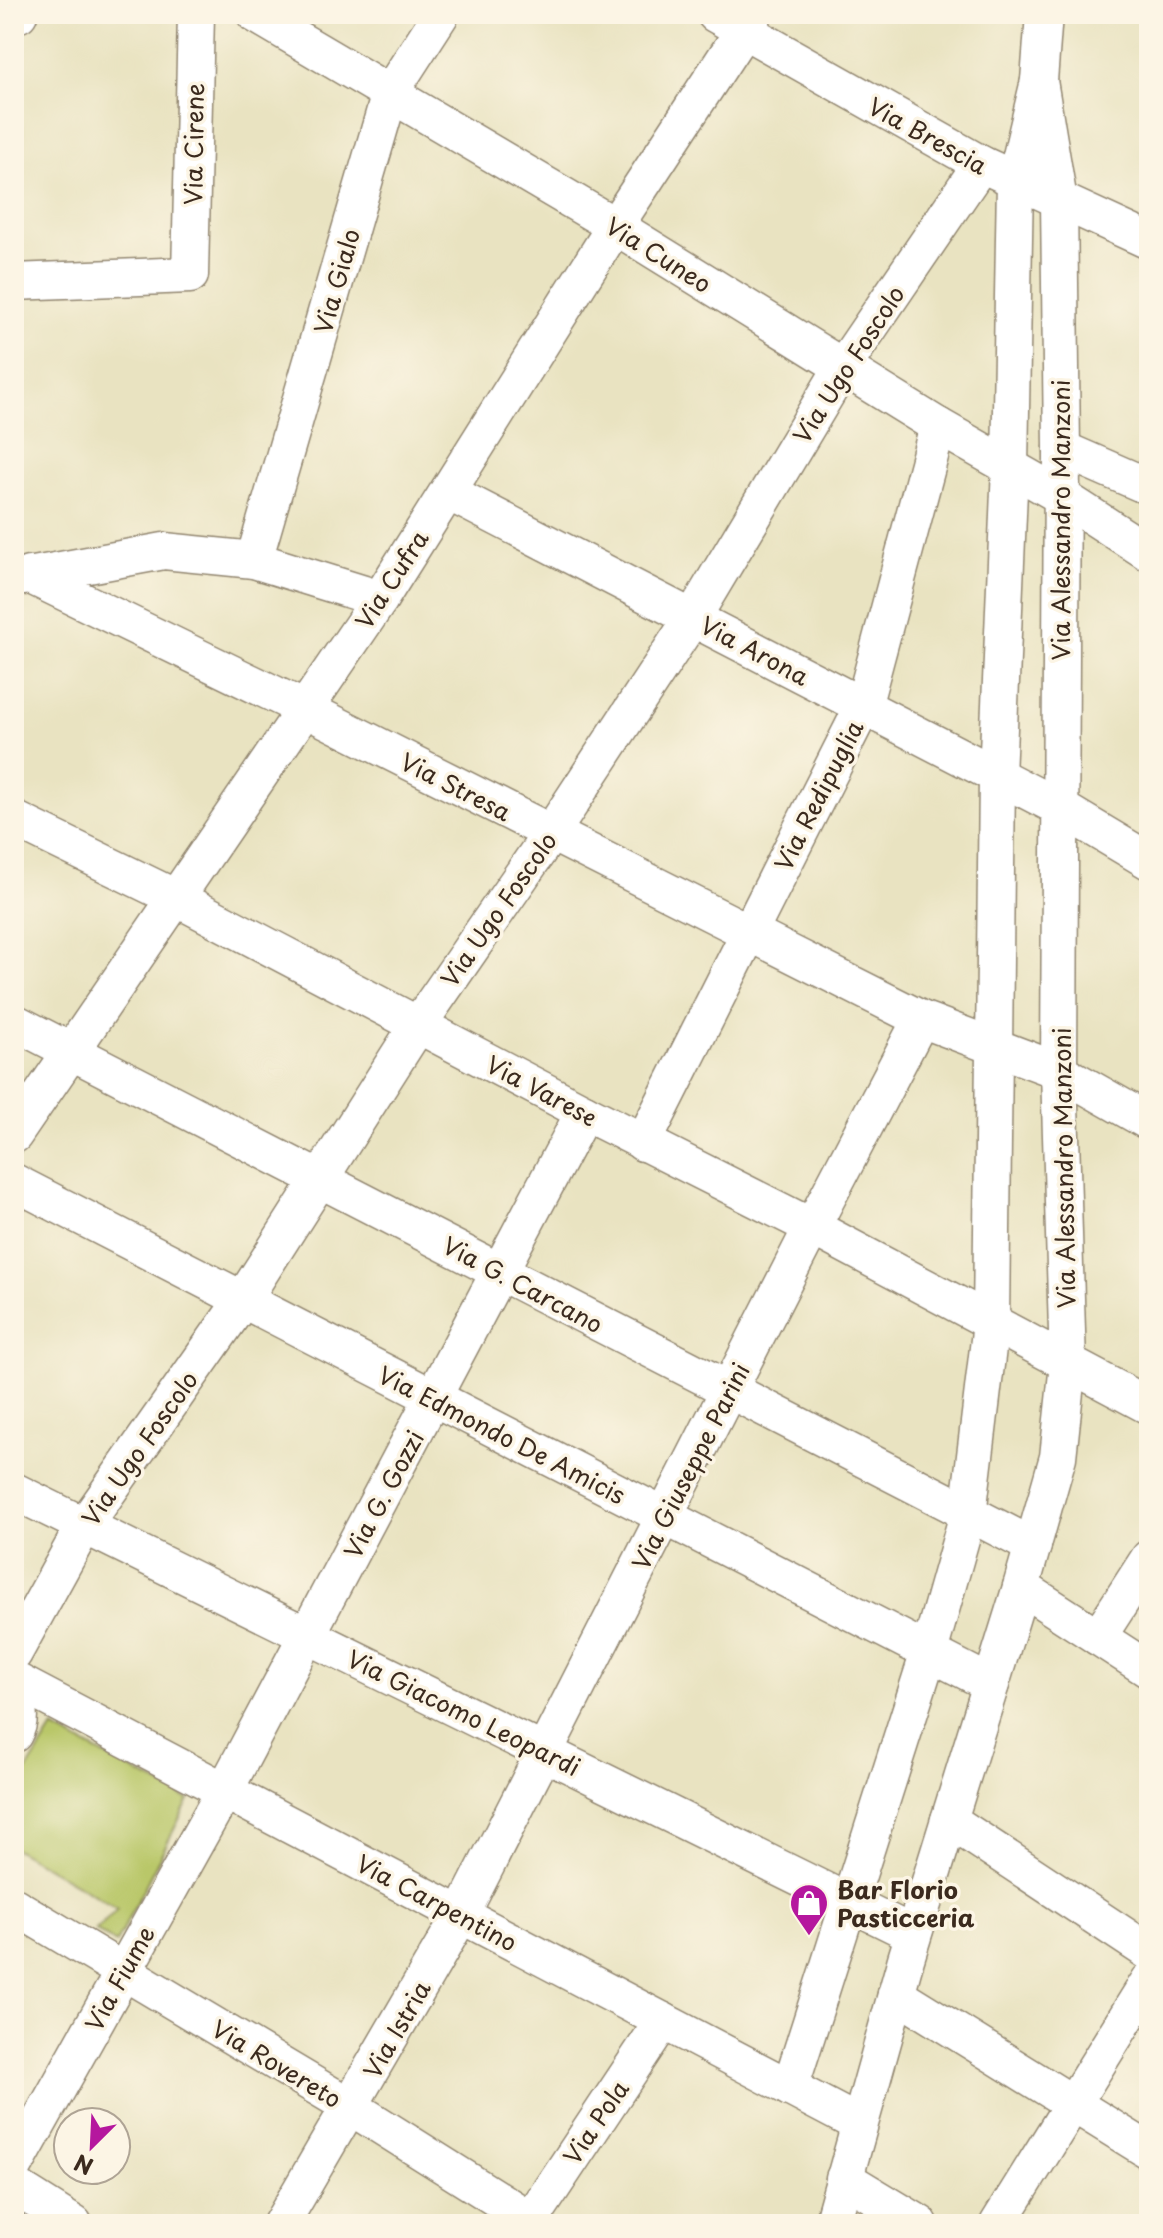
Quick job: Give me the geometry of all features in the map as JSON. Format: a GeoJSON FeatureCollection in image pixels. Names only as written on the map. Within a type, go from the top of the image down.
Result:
{"type":"FeatureCollection","features":[{"type":"Feature","properties":{"kind":"street","name":"Via Cirene"},"geometry":{"type":"LineString","coordinates":[[14,282],[190,275],[196,14]]}},
{"type":"Feature","properties":{"kind":"street","name":"Via Cuneo"},"geometry":{"type":"LineString","coordinates":[[255,14],[615,226],[842,368],[1061,496],[1149,553]]}},
{"type":"Feature","properties":{"kind":"street","name":"Via Gialo"},"geometry":{"type":"LineString","coordinates":[[254,560],[390,93],[441,14]]}},
{"type":"Feature","properties":{"kind":"street","name":"Via Alessandro Manzoni"},"geometry":{"type":"LineString","coordinates":[[790,2088],[929,1652],[968,1514],[991,1323],[997,776],[1010,467],[1015,181],[1039,81],[1044,14]]}},
{"type":"Feature","properties":{"kind":"street","name":"Via Brescia"},"geometry":{"type":"LineString","coordinates":[[737,20],[981,164],[1149,241]]}},
{"type":"Feature","properties":{"kind":"street","name":"Via Cufra"},"geometry":{"type":"LineString","coordinates":[[14,1135],[380,599],[615,226],[737,20]]}},
{"type":"Feature","properties":{"kind":"street","name":"Via Alessandro Manzoni"},"geometry":{"type":"LineString","coordinates":[[832,2224],[913,1934],[1021,1587],[1058,1457],[1068,1364],[1059,1071],[1062,449],[1059,201],[1039,81]]}},
{"type":"Feature","properties":{"kind":"street","name":"Via Ugo Foscolo"},"geometry":{"type":"LineString","coordinates":[[14,1653],[84,1526],[242,1301],[418,1025],[551,833],[693,617],[842,368],[981,164]]}},
{"type":"Feature","properties":{"kind":"street","name":"Via Redipuglia"},"geometry":{"type":"LineString","coordinates":[[643,1143],[863,707],[938,426]]}},
{"type":"Feature","properties":{"kind":"street"},"geometry":{"type":"LineString","coordinates":[[1062,449],[1149,487]]}},
{"type":"Feature","properties":{"kind":"street","name":"Via Arona"},"geometry":{"type":"LineString","coordinates":[[448,492],[1062,809],[1149,861]]}},
{"type":"Feature","properties":{"kind":"street"},"geometry":{"type":"LineString","coordinates":[[22,577],[164,551],[254,560],[380,599]]}},
{"type":"Feature","properties":{"kind":"street","name":"Via Stresa"},"geometry":{"type":"LineString","coordinates":[[22,577],[305,709],[921,1019],[1059,1071],[1149,1122]]}},
{"type":"Feature","properties":{"kind":"street","name":"Via Varese"},"geometry":{"type":"LineString","coordinates":[[14,819],[176,898],[643,1143],[812,1227],[1149,1406]]}},
{"type":"Feature","properties":{"kind":"street","name":"Via Giuseppe Parini"},"geometry":{"type":"LineString","coordinates":[[461,1915],[921,1019]]}},
{"type":"Feature","properties":{"kind":"street","name":"Via G. Carcano"},"geometry":{"type":"LineString","coordinates":[[14,1022],[1033,1546]]}},
{"type":"Feature","properties":{"kind":"street","name":"Via G. Gozzi"},"geometry":{"type":"LineString","coordinates":[[225,1790],[584,1112]]}},
{"type":"Feature","properties":{"kind":"street","name":"Via Edmondo De Amicis"},"geometry":{"type":"LineString","coordinates":[[14,1182],[991,1684]]}},
{"type":"Feature","properties":{"kind":"street","name":"Via Giacomo Leopardi"},"geometry":{"type":"LineString","coordinates":[[14,1491],[913,1934]]}},
{"type":"Feature","properties":{"kind":"street"},"geometry":{"type":"LineString","coordinates":[[1098,1637],[1149,1558]]}},
{"type":"Feature","properties":{"kind":"street"},"geometry":{"type":"LineString","coordinates":[[1021,1587],[1149,1670]]}},
{"type":"Feature","properties":{"kind":"street","name":"Via Carpentino"},"geometry":{"type":"LineString","coordinates":[[14,1680],[859,2124]]}},
{"type":"Feature","properties":{"kind":"street"},"geometry":{"type":"LineString","coordinates":[[14,1699],[20,1712],[14,1734]]}},
{"type":"Feature","properties":{"kind":"street","name":"Via Fiume"},"geometry":{"type":"LineString","coordinates":[[14,2167],[225,1790]]}},
{"type":"Feature","properties":{"kind":"street"},"geometry":{"type":"LineString","coordinates":[[949,1820],[1149,1952]]}},
{"type":"Feature","properties":{"kind":"street","name":"Via Rovereto"},"geometry":{"type":"LineString","coordinates":[[14,1906],[351,2107],[532,2223]]}},
{"type":"Feature","properties":{"kind":"street","name":"Via Istria"},"geometry":{"type":"LineString","coordinates":[[281,2224],[461,1915]]}},
{"type":"Feature","properties":{"kind":"street"},"geometry":{"type":"LineString","coordinates":[[998,2224],[1149,1981]]}},
{"type":"Feature","properties":{"kind":"street"},"geometry":{"type":"LineString","coordinates":[[896,1994],[1149,2151]]}},
{"type":"Feature","properties":{"kind":"street","name":"Via Pola"},"geometry":{"type":"LineString","coordinates":[[532,2223],[663,2021]]}},
{"type":"Feature","properties":{"kind":"street"},"geometry":{"type":"LineString","coordinates":[[844,2178],[920,2224]]}},
{"type":"Feature","properties":{"kind":"street"},"geometry":{"type":"LineString","coordinates":[[14,2186],[74,2224]]}},
{"type":"Feature","properties":{"kind":"green space"},"geometry":{"type":"Polygon","coordinates":[[[53,1728],[189,1800],[116,1943],[95,1930],[118,1909],[14,1848],[14,1791],[53,1728]]]}},
{"type":"Feature","properties":{"kind":"place","name":"Bar Florio Pasticceria"},"geometry":{"type":"Point","coordinates":[809,1937]}}]}
